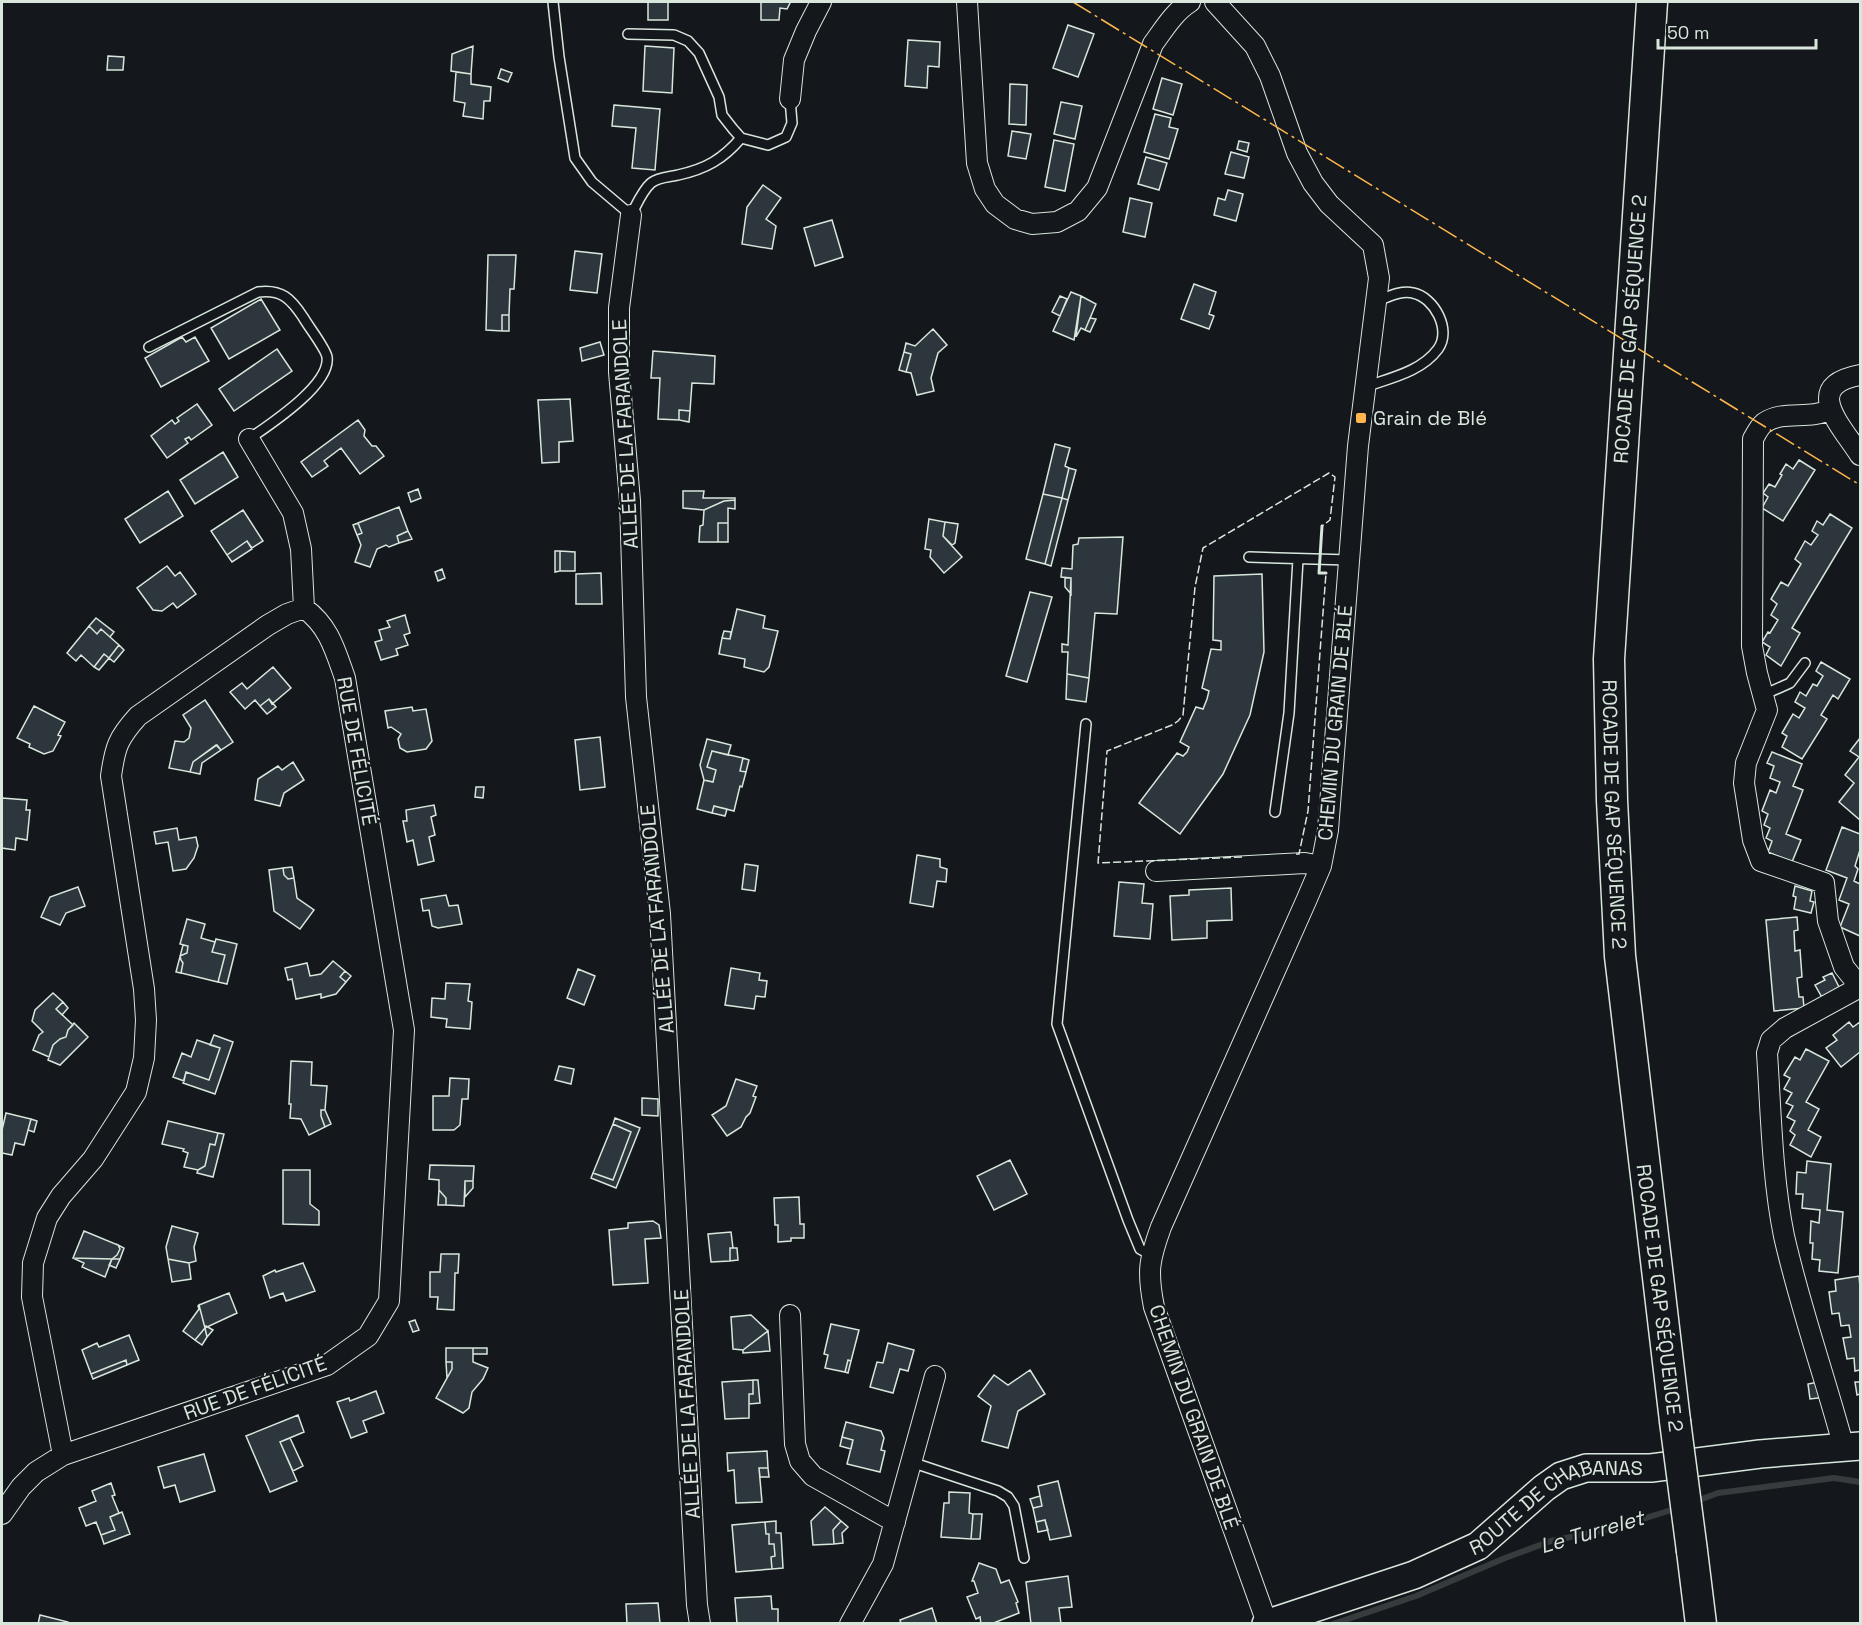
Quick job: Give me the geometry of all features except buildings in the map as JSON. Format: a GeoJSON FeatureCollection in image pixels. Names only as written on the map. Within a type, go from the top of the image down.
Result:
{"type":"FeatureCollection","features":[{"type":"Feature","properties":{"kind":"main road","name":"ROCADE DE GAP SÉQUENCE 2"},"geometry":{"type":"LineString","coordinates":[[1652,2],[1609,659],[1612,800],[1620,956],[1701,1623]]}},
{"type":"Feature","properties":{"kind":"street"},"geometry":{"type":"LineString","coordinates":[[790,99],[794,60],[821,2]]}},
{"type":"Feature","properties":{"kind":"street"},"geometry":{"type":"LineString","coordinates":[[968,2],[977,163],[985,189],[995,204],[1015,219],[1032,224],[1057,222],[1078,211],[1097,188],[1153,44],[1167,23],[1190,2]]}},
{"type":"Feature","properties":{"kind":"street","name":"CHEMIN DU GRAIN DE BLÉ"},"geometry":{"type":"LineString","coordinates":[[1215,2],[1255,46],[1270,76],[1296,153],[1313,183],[1329,204],[1373,245],[1379,278],[1358,446],[1328,830],[1321,866],[1161,1227],[1151,1255],[1149,1283],[1154,1307],[1266,1623]]}},
{"type":"Feature","properties":{"kind":"street","name":"ALLÉE DE LA FARANDOLE"},"geometry":{"type":"LineString","coordinates":[[631,215],[619,308],[619,372],[630,501],[636,697],[660,914],[697,1605],[700,1623]]}},
{"type":"Feature","properties":{"kind":"street"},"geometry":{"type":"LineString","coordinates":[[1860,375],[1846,378],[1834,385],[1829,392],[1828,400],[1830,409],[1860,454]]}},
{"type":"Feature","properties":{"kind":"street"},"geometry":{"type":"LineString","coordinates":[[1830,409],[1820,415],[1779,416],[1762,424],[1753,439],[1752,646],[1767,710],[1746,763],[1744,783],[1753,840],[1761,861],[1824,884],[1828,921],[1844,968],[1860,987],[1785,1028],[1772,1040],[1767,1053],[1776,1176],[1784,1234],[1799,1296],[1852,1447]]}},
{"type":"Feature","properties":{"kind":"street"},"geometry":{"type":"LineString","coordinates":[[63,1455],[32,1297],[33,1263],[47,1218],[61,1196],[93,1159],[136,1092],[144,1058],[146,1020],[144,989],[111,776],[114,751],[125,730],[138,716],[268,625],[287,614],[304,608],[301,549],[293,513],[249,439]]}},
{"type":"Feature","properties":{"kind":"street","name":"RUE DE FÉLICITÉ"},"geometry":{"type":"LineString","coordinates":[[2,1514],[21,1487],[36,1472],[63,1455],[327,1365],[368,1336],[388,1301],[404,1030],[345,678],[331,640],[318,618],[304,608]]}},
{"type":"Feature","properties":{"kind":"street"},"geometry":{"type":"LineString","coordinates":[[1156,871],[1305,863],[1321,866]]}},
{"type":"Feature","properties":{"kind":"street"},"geometry":{"type":"LineString","coordinates":[[790,1315],[795,1444],[800,1461],[813,1476],[895,1522]]}},
{"type":"Feature","properties":{"kind":"street"},"geometry":{"type":"LineString","coordinates":[[850,1623],[883,1564],[934,1376]]}},
{"type":"Feature","properties":{"kind":"street","name":"ROUTE DE CHABANAS"},"geometry":{"type":"LineString","coordinates":[[1266,1623],[1414,1575],[1478,1546],[1544,1488],[1561,1476],[1586,1468],[1651,1468],[1760,1454],[1852,1447]]}},
{"type":"Feature","properties":{"kind":"lane"},"geometry":{"type":"LineString","coordinates":[[553,2],[575,158],[592,182],[631,215],[642,194],[651,183],[658,179],[712,165],[731,150],[741,138]]}},
{"type":"Feature","properties":{"kind":"lane"},"geometry":{"type":"LineString","coordinates":[[628,34],[674,35],[688,41],[699,53],[719,97],[722,115],[741,138],[768,145],[786,137],[792,123],[790,99]]}},
{"type":"Feature","properties":{"kind":"lane"},"geometry":{"type":"LineString","coordinates":[[149,347],[258,292],[268,290],[282,294],[296,306],[327,356],[326,367],[319,381],[303,398],[249,439]]}},
{"type":"Feature","properties":{"kind":"lane"},"geometry":{"type":"LineString","coordinates":[[1365,387],[1410,371],[1425,363],[1440,346],[1443,337],[1441,321],[1431,306],[1419,295],[1410,292],[1399,293],[1377,301]]}},
{"type":"Feature","properties":{"kind":"lane"},"geometry":{"type":"LineString","coordinates":[[1249,557],[1349,560]]}},
{"type":"Feature","properties":{"kind":"lane"},"geometry":{"type":"LineString","coordinates":[[1275,812],[1289,713],[1298,559]]}},
{"type":"Feature","properties":{"kind":"lane"},"geometry":{"type":"LineString","coordinates":[[1763,695],[1790,683],[1805,663]]}},
{"type":"Feature","properties":{"kind":"lane"},"geometry":{"type":"LineString","coordinates":[[1086,724],[1057,1024],[1128,1220],[1140,1249],[1151,1255]]}},
{"type":"Feature","properties":{"kind":"lane"},"geometry":{"type":"LineString","coordinates":[[911,1462],[998,1491],[1008,1497],[1014,1506],[1024,1557]]}},
{"type":"Feature","properties":{"kind":"waterway","name":"Le Turrelet"},"geometry":{"type":"LineString","coordinates":[[1694,1502],[1718,1493],[1834,1478],[1860,1482]]}},
{"type":"Feature","properties":{"kind":"waterway","name":"Le Turrelet"},"geometry":{"type":"LineString","coordinates":[[1333,1624],[1416,1596],[1551,1541],[1610,1529],[1678,1508]]}},
{"type":"Feature","properties":{"kind":"fence"},"geometry":{"type":"LineString","coordinates":[[1242,857],[1098,863],[1107,751],[1172,725],[1183,715],[1195,587],[1203,548],[1329,473],[1335,477],[1330,520],[1322,526]]}},
{"type":"Feature","properties":{"kind":"fence"},"geometry":{"type":"LineString","coordinates":[[1296,854],[1299,854],[1308,811],[1326,573]]}},
{"type":"Feature","properties":{"kind":"wall"},"geometry":{"type":"LineString","coordinates":[[1322,526],[1319,573],[1326,573]]}},
{"type":"Feature","properties":{"kind":"power"},"geometry":{"type":"LineString","coordinates":[[1073,2],[1860,485]]}},
{"type":"Feature","properties":{"kind":"place","name":"Grain de Blé"},"geometry":{"type":"Point","coordinates":[1361,418]}}]}
